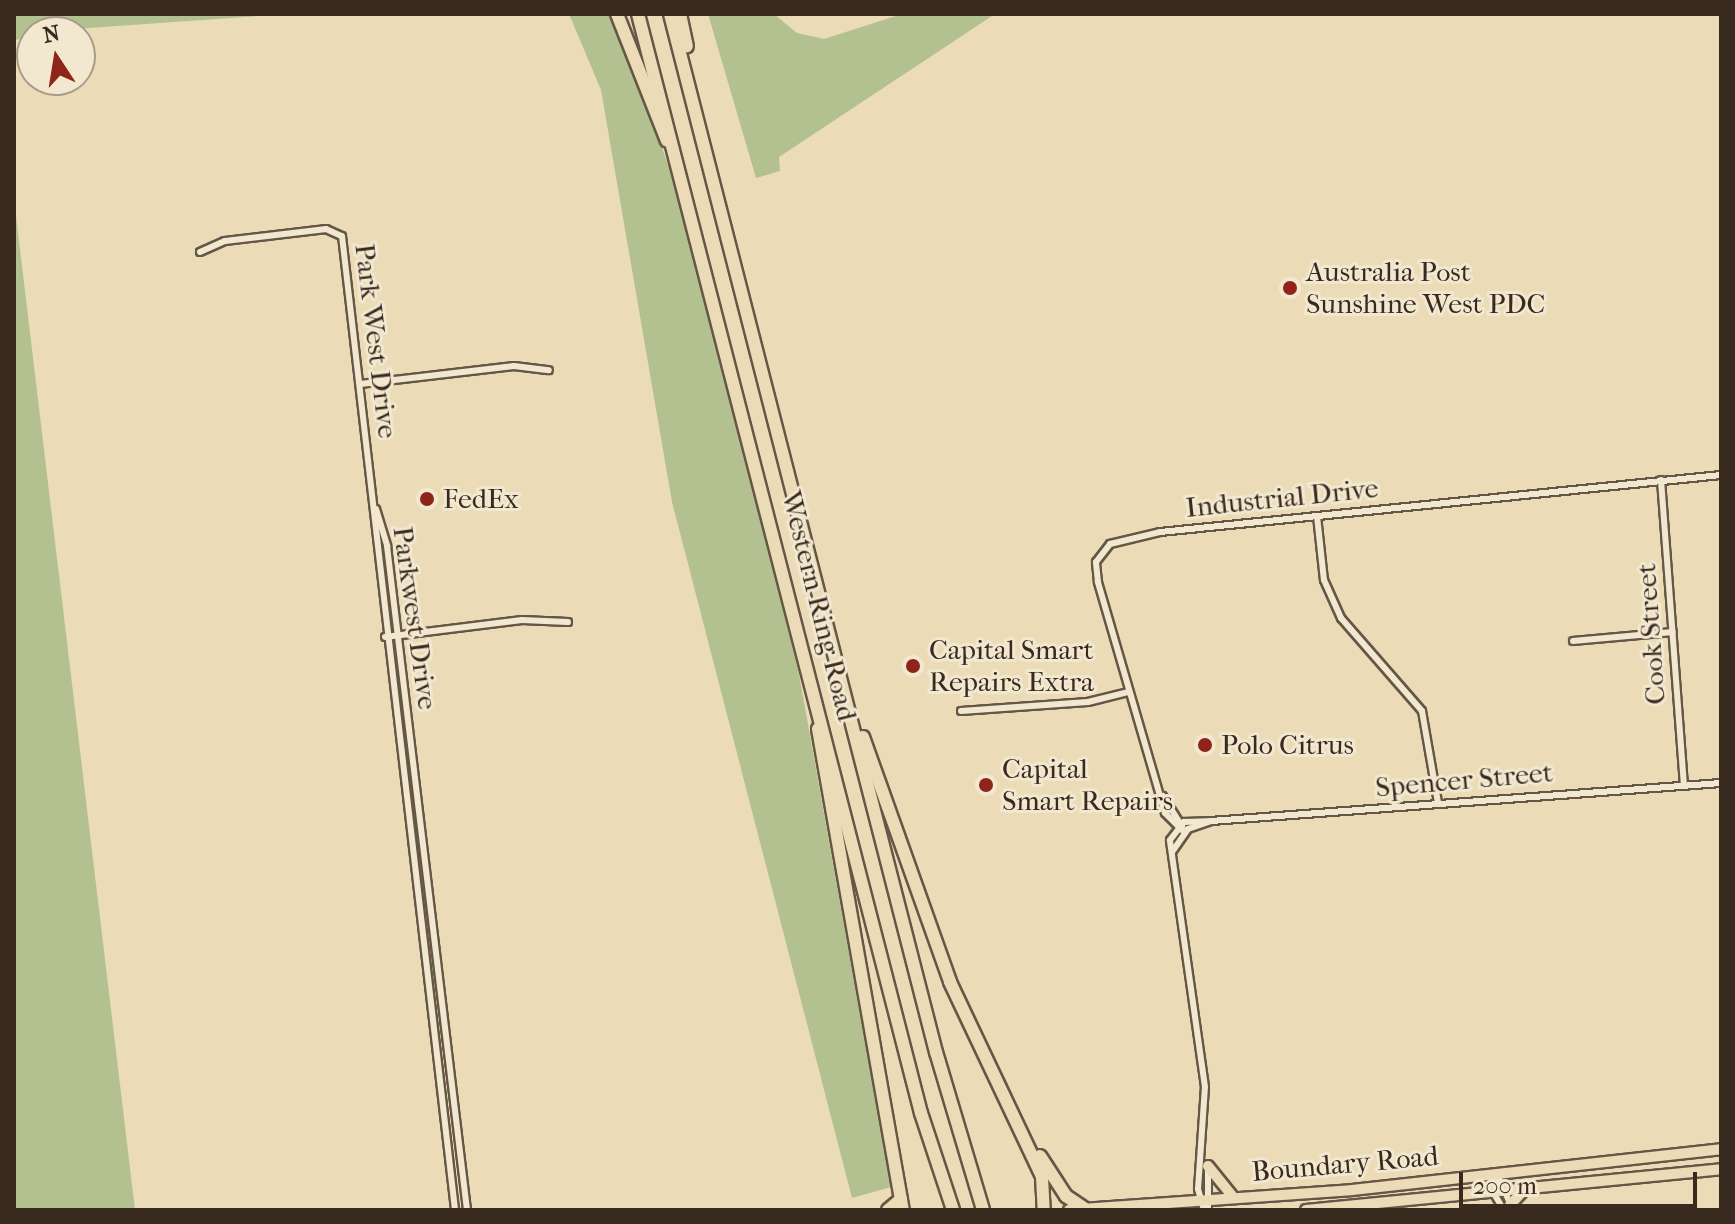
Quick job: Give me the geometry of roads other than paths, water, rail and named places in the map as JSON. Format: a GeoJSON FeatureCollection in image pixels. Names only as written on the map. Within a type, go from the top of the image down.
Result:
{"type":"FeatureCollection","features":[{"type":"Feature","properties":{"kind":"highway"},"geometry":{"type":"LineString","coordinates":[[617,14],[690,204]]}},
{"type":"Feature","properties":{"kind":"highway","name":"Western Ring Road"},"geometry":{"type":"LineString","coordinates":[[638,14],[952,1207]]}},
{"type":"Feature","properties":{"kind":"highway","name":"Western Ring Road"},"geometry":{"type":"LineString","coordinates":[[670,14],[845,693],[983,1210]]}},
{"type":"Feature","properties":{"kind":"highway"},"geometry":{"type":"LineString","coordinates":[[680,14],[729,235]]}},
{"type":"Feature","properties":{"kind":"highway"},"geometry":{"type":"LineString","coordinates":[[806,650],[902,1204],[888,1210]]}},
{"type":"Feature","properties":{"kind":"highway"},"geometry":{"type":"LineString","coordinates":[[845,693],[940,955],[1042,1177],[1044,1210]]}},
{"type":"Feature","properties":{"kind":"highway"},"geometry":{"type":"LineString","coordinates":[[995,1077],[1061,1190],[1084,1208]]}},
{"type":"Feature","properties":{"kind":"main road","name":"Boundary Road"},"geometry":{"type":"LineString","coordinates":[[1069,1210],[1206,1205],[1237,1198],[1721,1149]]}},
{"type":"Feature","properties":{"kind":"main road"},"geometry":{"type":"LineString","coordinates":[[1208,1166],[1237,1198]]}},
{"type":"Feature","properties":{"kind":"main road","name":"Boundary Road"},"geometry":{"type":"LineString","coordinates":[[1306,1210],[1721,1169]]}},
{"type":"Feature","properties":{"kind":"main road"},"geometry":{"type":"LineString","coordinates":[[1488,1193],[1506,1207],[1525,1189]]}},
{"type":"Feature","properties":{"kind":"street","name":"Park West Drive"},"geometry":{"type":"LineString","coordinates":[[200,252],[225,241],[339,232],[374,502]]}},
{"type":"Feature","properties":{"kind":"street"},"geometry":{"type":"LineString","coordinates":[[360,384],[514,366],[549,370]]}},
{"type":"Feature","properties":{"kind":"street","name":"Industrial Drive"},"geometry":{"type":"LineString","coordinates":[[1181,828],[1160,793],[1128,692],[1098,582],[1100,553],[1150,534],[1721,475]]}},
{"type":"Feature","properties":{"kind":"street","name":"Cook Street"},"geometry":{"type":"LineString","coordinates":[[1661,480],[1684,785]]}},
{"type":"Feature","properties":{"kind":"street","name":"Parkwest Drive"},"geometry":{"type":"LineString","coordinates":[[374,502],[398,635],[467,1210]]}},
{"type":"Feature","properties":{"kind":"street","name":"Parkwest Drive"},"geometry":{"type":"LineString","coordinates":[[374,502],[385,637],[455,1210]]}},
{"type":"Feature","properties":{"kind":"street"},"geometry":{"type":"LineString","coordinates":[[1317,516],[1324,580],[1341,618],[1422,711],[1438,803]]}},
{"type":"Feature","properties":{"kind":"street"},"geometry":{"type":"LineString","coordinates":[[385,637],[568,622]]}},
{"type":"Feature","properties":{"kind":"street"},"geometry":{"type":"LineString","coordinates":[[1573,641],[1673,632]]}},
{"type":"Feature","properties":{"kind":"street"},"geometry":{"type":"LineString","coordinates":[[961,711],[1088,702],[1128,692]]}},
{"type":"Feature","properties":{"kind":"street","name":"Spencer Street"},"geometry":{"type":"LineString","coordinates":[[1181,828],[1211,821],[1721,783]]}},
{"type":"Feature","properties":{"kind":"street"},"geometry":{"type":"LineString","coordinates":[[1181,828],[1172,852],[1204,1073],[1206,1205]]}},
{"type":"Feature","properties":{"kind":"street"},"geometry":{"type":"LineString","coordinates":[[440,1087],[451,1086]]}},
{"type":"Feature","properties":{"kind":"street"},"geometry":{"type":"LineString","coordinates":[[1205,1152],[1208,1166],[1206,1205]]}},
{"type":"Feature","properties":{"kind":"street"},"geometry":{"type":"LineString","coordinates":[[1497,1174],[1508,1191],[1506,1207]]}},
{"type":"Feature","properties":{"kind":"street"},"geometry":{"type":"LineString","coordinates":[[1488,1193],[1497,1174]]}},
{"type":"Feature","properties":{"kind":"place","name":"Australia Post Sunshine West PDC"},"geometry":{"type":"Point","coordinates":[1290,288]}},
{"type":"Feature","properties":{"kind":"place","name":"FedEx"},"geometry":{"type":"Point","coordinates":[427,499]}},
{"type":"Feature","properties":{"kind":"place","name":"Capital Smart Repairs Extra"},"geometry":{"type":"Point","coordinates":[913,666]}},
{"type":"Feature","properties":{"kind":"place","name":"Polo Citrus"},"geometry":{"type":"Point","coordinates":[1205,745]}},
{"type":"Feature","properties":{"kind":"place","name":"Capital Smart Repairs"},"geometry":{"type":"Point","coordinates":[986,785]}}]}
